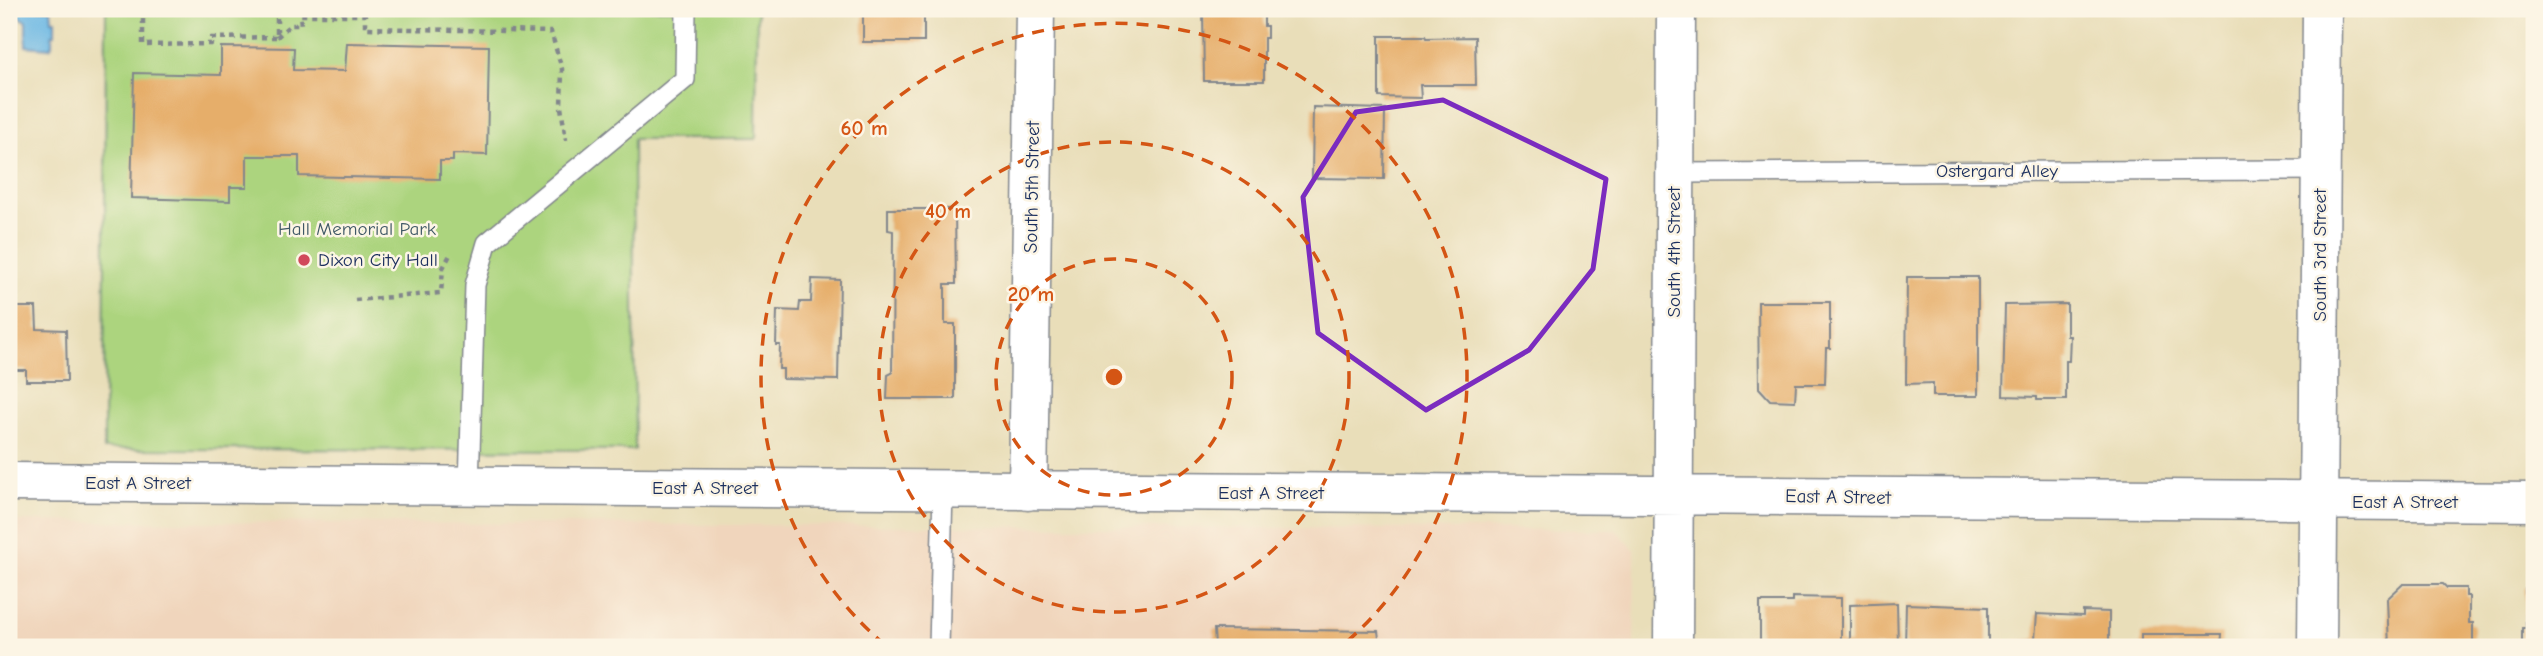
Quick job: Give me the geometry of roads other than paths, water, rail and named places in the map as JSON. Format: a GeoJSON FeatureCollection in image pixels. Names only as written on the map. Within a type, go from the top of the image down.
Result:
{"type":"FeatureCollection","features":[{"type":"Feature","properties":{"kind":"street","name":"South 5th Street"},"geometry":{"type":"LineString","coordinates":[[1028,491],[1035,9]]}},
{"type":"Feature","properties":{"kind":"street","name":"South 4th Street"},"geometry":{"type":"LineString","coordinates":[[1673,647],[1675,9]]}},
{"type":"Feature","properties":{"kind":"street","name":"South 3rd Street"},"geometry":{"type":"LineString","coordinates":[[2317,647],[2322,9]]}},
{"type":"Feature","properties":{"kind":"street","name":"East A Street"},"geometry":{"type":"LineString","coordinates":[[9,482],[2534,502]]}},
{"type":"Feature","properties":{"kind":"lane"},"geometry":{"type":"LineString","coordinates":[[469,486],[475,285],[487,243],[685,79],[686,9]]}},
{"type":"Feature","properties":{"kind":"lane","name":"Ostergard Alley"},"geometry":{"type":"LineString","coordinates":[[1674,173],[2320,170]]}},
{"type":"Feature","properties":{"kind":"lane"},"geometry":{"type":"LineString","coordinates":[[939,647],[943,490]]}},
{"type":"Feature","properties":{"kind":"water"},"geometry":{"type":"Polygon","coordinates":[[[9,9],[51,9],[52,20],[55,20],[55,34],[52,35],[50,48],[26,46],[26,21],[9,9]]]}},
{"type":"Feature","properties":{"kind":"place","name":"Dixon City Hall"},"geometry":{"type":"Point","coordinates":[304,260]}},
{"type":"Feature","properties":{"kind":"park label","name":"Hall Memorial Park"},"geometry":{"type":"Point","coordinates":[357,229]}}]}
